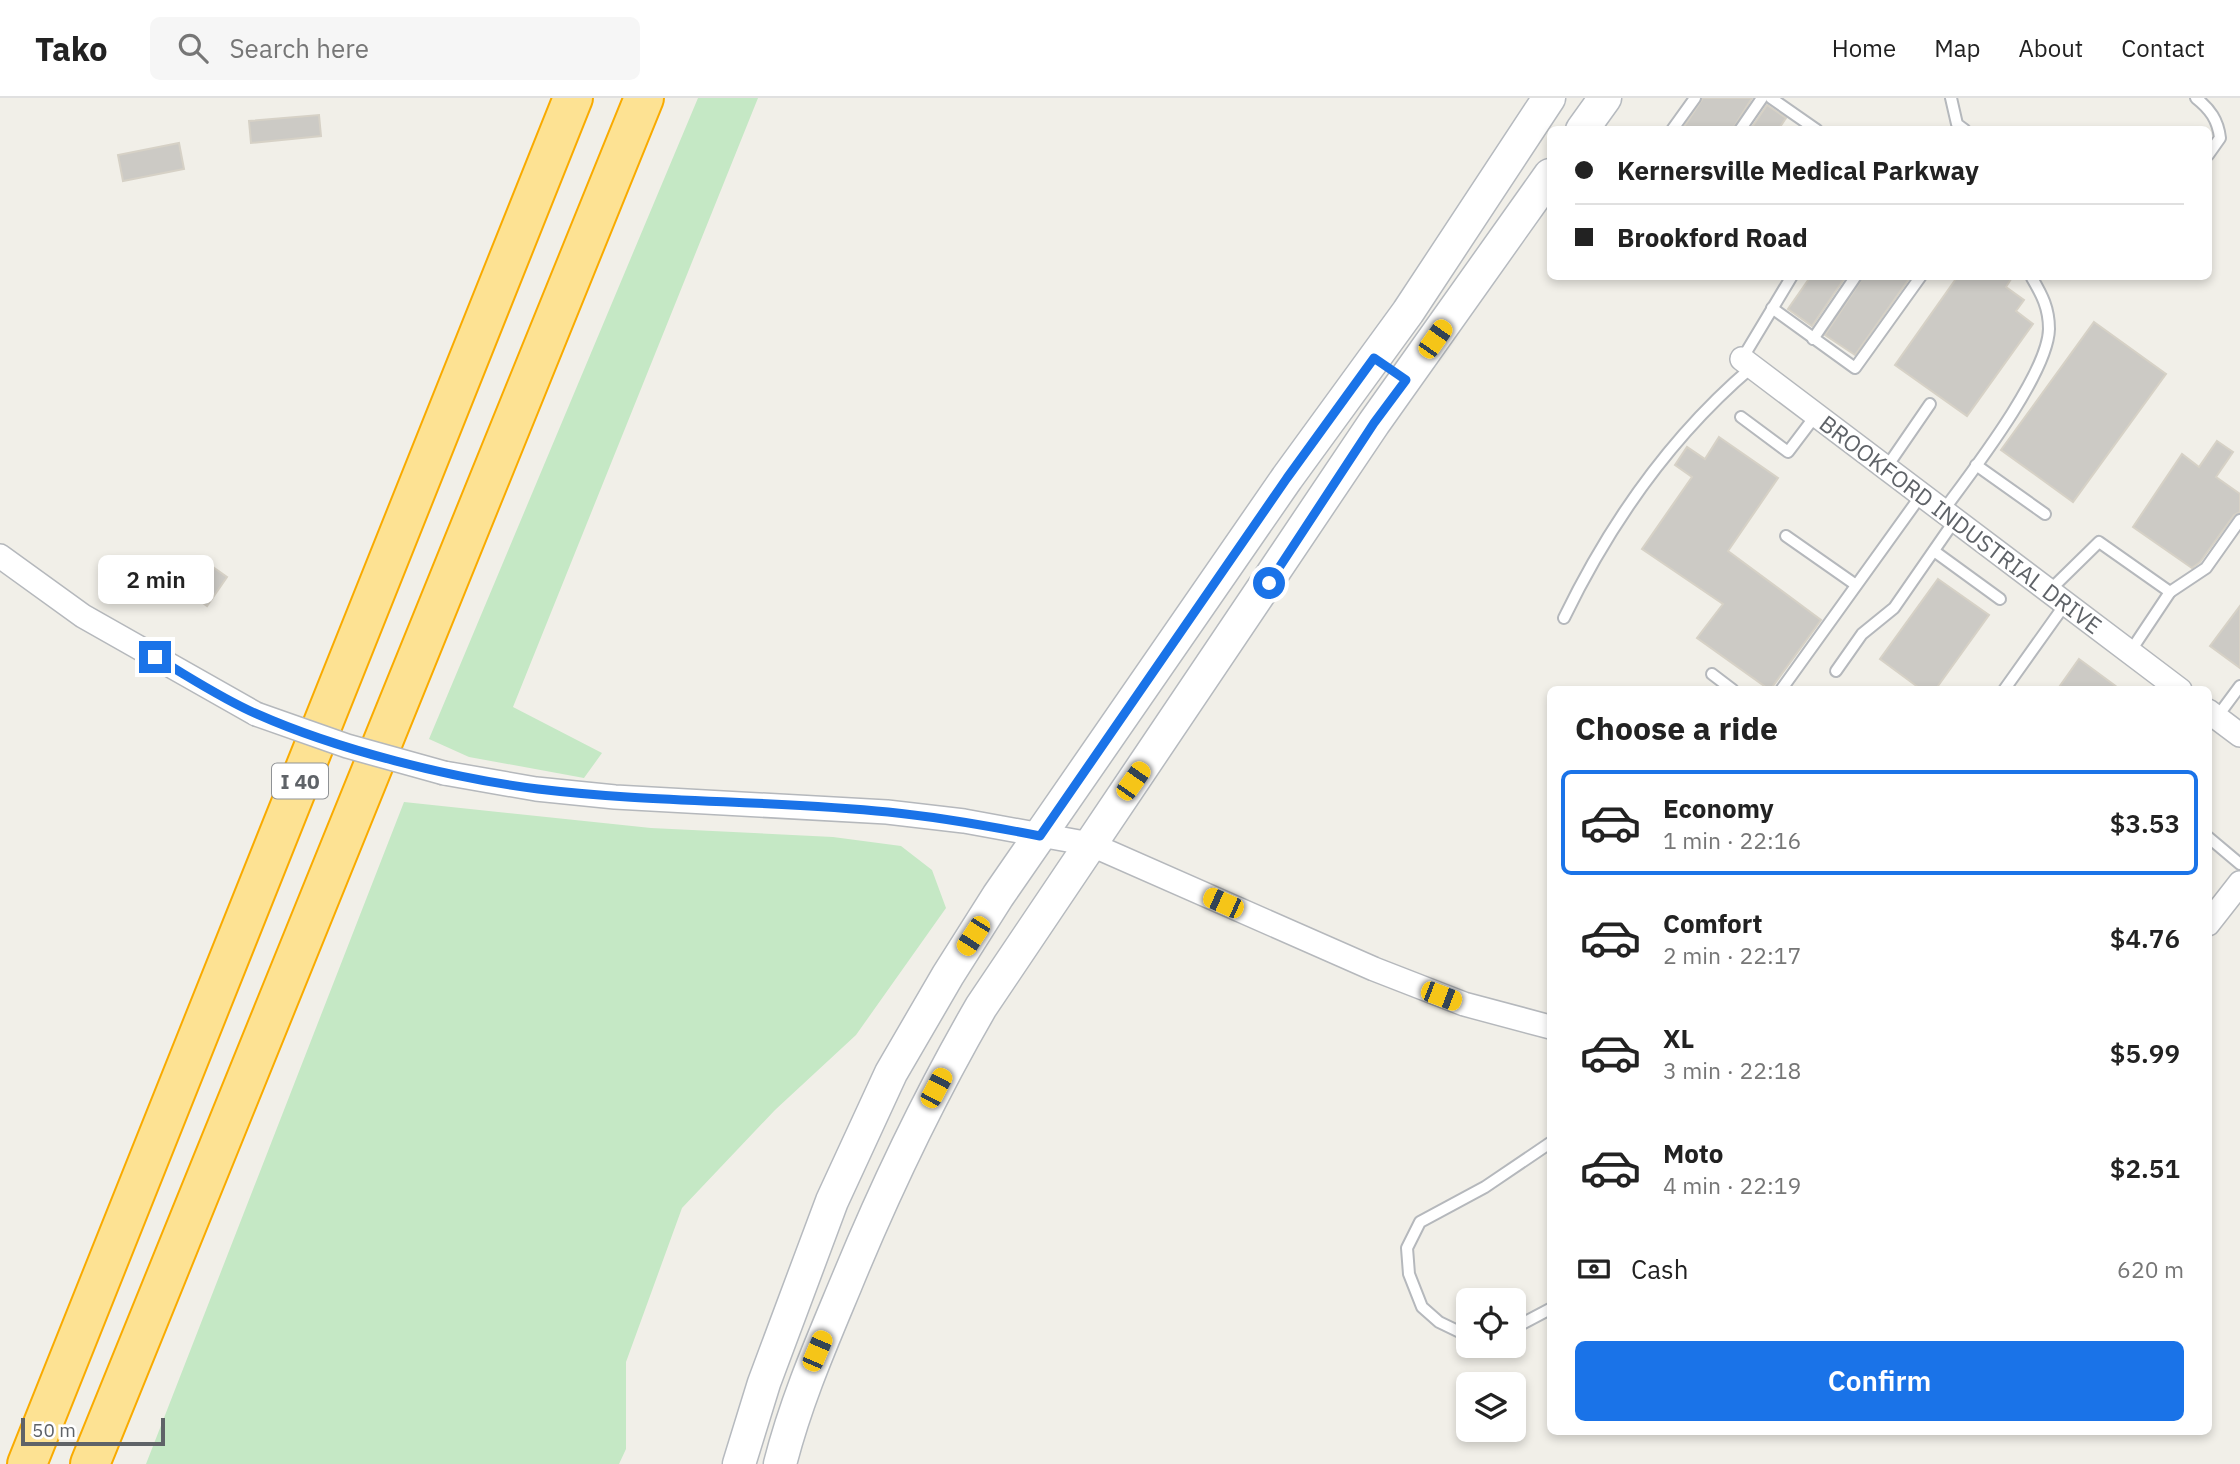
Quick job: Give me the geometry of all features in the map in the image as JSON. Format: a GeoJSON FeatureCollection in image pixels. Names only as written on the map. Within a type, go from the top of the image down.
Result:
{"type":"FeatureCollection","features":[{"type":"Feature","properties":{"kind":"highway","name":"I 40"},"geometry":{"type":"LineString","coordinates":[[27,1464],[573,98]]}},
{"type":"Feature","properties":{"kind":"highway","name":"I 40"},"geometry":{"type":"LineString","coordinates":[[90,1464],[644,98]]}},
{"type":"Feature","properties":{"kind":"main road"},"geometry":{"type":"LineString","coordinates":[[739,1464],[764,1383],[832,1201],[891,1073],[948,975],[1040,836],[1287,478],[1374,358],[1549,98]]}},
{"type":"Feature","properties":{"kind":"main road"},"geometry":{"type":"LineString","coordinates":[[1585,126],[1605,98]]}},
{"type":"Feature","properties":{"kind":"main road"},"geometry":{"type":"LineString","coordinates":[[780,1464],[799,1394],[879,1206],[933,1093],[981,1007],[1406,380],[1547,179]]}},
{"type":"Feature","properties":{"kind":"main road"},"geometry":{"type":"LineString","coordinates":[[1374,358],[1406,380]]}},
{"type":"Feature","properties":{"kind":"main road"},"geometry":{"type":"LineString","coordinates":[[764,1383],[799,1394]]}},
{"type":"Feature","properties":{"kind":"street","name":"BROOKFORD INDUSTRIAL DRIVE"},"geometry":{"type":"LineString","coordinates":[[1747,363],[2175,686]]}},
{"type":"Feature","properties":{"kind":"street"},"geometry":{"type":"LineString","coordinates":[[0,556],[83,616],[256,714],[347,746],[444,773],[536,789],[615,797],[887,812],[964,821],[1090,844],[1374,969],[1464,1004],[1547,1026]]}},
{"type":"Feature","properties":{"kind":"street"},"geometry":{"type":"LineString","coordinates":[[2213,714],[2240,735]]}},
{"type":"Feature","properties":{"kind":"street"},"geometry":{"type":"LineString","coordinates":[[2212,920],[2240,883]]}},
{"type":"Feature","properties":{"kind":"lane"},"geometry":{"type":"LineString","coordinates":[[1675,126],[1695,98]]}},
{"type":"Feature","properties":{"kind":"lane"},"geometry":{"type":"LineString","coordinates":[[1743,126],[1762,98]]}},
{"type":"Feature","properties":{"kind":"lane"},"geometry":{"type":"LineString","coordinates":[[1771,98],[1811,126]]}},
{"type":"Feature","properties":{"kind":"lane"},"geometry":{"type":"LineString","coordinates":[[1951,98],[1960,126]]}},
{"type":"Feature","properties":{"kind":"lane"},"geometry":{"type":"LineString","coordinates":[[2196,98],[2208,107],[2219,126],[2220,138],[2212,149]]}},
{"type":"Feature","properties":{"kind":"lane"},"geometry":{"type":"LineString","coordinates":[[1795,126],[1800,118]]}},
{"type":"Feature","properties":{"kind":"lane"},"geometry":{"type":"LineString","coordinates":[[1564,618],[1590,565],[1675,442],[1747,363],[1772,308],[1790,280]]}},
{"type":"Feature","properties":{"kind":"lane"},"geometry":{"type":"LineString","coordinates":[[1814,339],[1853,280]]}},
{"type":"Feature","properties":{"kind":"lane"},"geometry":{"type":"LineString","coordinates":[[1772,308],[1855,368],[1918,280]]}},
{"type":"Feature","properties":{"kind":"lane"},"geometry":{"type":"LineString","coordinates":[[1836,671],[1862,634],[1894,608],[1934,551],[1949,515],[1976,465],[2006,424],[2036,366],[2049,332],[2047,306],[2033,280]]}},
{"type":"Feature","properties":{"kind":"lane"},"geometry":{"type":"LineString","coordinates":[[1886,468],[1930,404]]}},
{"type":"Feature","properties":{"kind":"lane"},"geometry":{"type":"LineString","coordinates":[[1741,417],[1788,452],[1816,415]]}},
{"type":"Feature","properties":{"kind":"lane"},"geometry":{"type":"LineString","coordinates":[[1976,465],[2045,514]]}},
{"type":"Feature","properties":{"kind":"lane"},"geometry":{"type":"LineString","coordinates":[[1784,686],[1922,494]]}},
{"type":"Feature","properties":{"kind":"lane"},"geometry":{"type":"LineString","coordinates":[[2130,652],[2170,593],[2206,568],[2240,520]]}},
{"type":"Feature","properties":{"kind":"lane"},"geometry":{"type":"LineString","coordinates":[[1786,536],[1856,585]]}},
{"type":"Feature","properties":{"kind":"lane"},"geometry":{"type":"LineString","coordinates":[[2006,686],[2057,597],[2099,542],[2170,593]]}},
{"type":"Feature","properties":{"kind":"lane"},"geometry":{"type":"LineString","coordinates":[[1934,551],[2000,599]]}},
{"type":"Feature","properties":{"kind":"lane"},"geometry":{"type":"LineString","coordinates":[[1712,674],[1728,686]]}},
{"type":"Feature","properties":{"kind":"lane"},"geometry":{"type":"LineString","coordinates":[[2213,714],[2240,686]]}},
{"type":"Feature","properties":{"kind":"lane"},"geometry":{"type":"LineString","coordinates":[[2212,840],[2240,864]]}},
{"type":"Feature","properties":{"kind":"lane"},"geometry":{"type":"LineString","coordinates":[[1456,1330],[1439,1322],[1422,1307],[1409,1275],[1407,1248],[1420,1222],[1485,1187],[1547,1145]]}},
{"type":"Feature","properties":{"kind":"lane"},"geometry":{"type":"LineString","coordinates":[[1526,1321],[1547,1310]]}},
{"type":"Feature","properties":{"kind":"green space"},"geometry":{"type":"Polygon","coordinates":[[[698,98],[758,98],[513,707],[602,753],[584,778],[469,757],[429,739],[698,98]]]}},
{"type":"Feature","properties":{"kind":"green space"},"geometry":{"type":"Polygon","coordinates":[[[404,802],[651,828],[833,837],[901,846],[932,870],[946,908],[856,1035],[775,1110],[682,1208],[626,1362],[626,1449],[619,1464],[146,1464],[404,802]]]}},
{"type":"Feature","properties":{"kind":"building"},"geometry":{"type":"Polygon","coordinates":[[[1703,98],[1752,98],[1734,126],[1685,126],[1703,98]]]}},
{"type":"Feature","properties":{"kind":"building"},"geometry":{"type":"Polygon","coordinates":[[[1767,105],[1786,118],[1781,126],[1753,126],[1767,105]]]}},
{"type":"Feature","properties":{"kind":"building"},"geometry":{"type":"Polygon","coordinates":[[[319,115],[321,136],[251,143],[249,121],[319,115]]]}},
{"type":"Feature","properties":{"kind":"building"},"geometry":{"type":"Polygon","coordinates":[[[179,143],[184,169],[123,181],[118,155],[179,143]]]}},
{"type":"Feature","properties":{"kind":"building"},"geometry":{"type":"Polygon","coordinates":[[[1808,280],[1843,280],[1812,326],[1788,309],[1808,280]]]}},
{"type":"Feature","properties":{"kind":"building"},"geometry":{"type":"Polygon","coordinates":[[[1861,280],[1908,280],[1855,355],[1825,335],[1861,280]]]}},
{"type":"Feature","properties":{"kind":"building"},"geometry":{"type":"Polygon","coordinates":[[[1955,280],[2010,280],[2006,287],[2024,300],[2016,311],[2033,324],[1967,416],[1895,365],[1955,280]]]}},
{"type":"Feature","properties":{"kind":"building"},"geometry":{"type":"Polygon","coordinates":[[[2094,322],[2166,374],[2073,502],[2001,450],[2094,322]]]}},
{"type":"Feature","properties":{"kind":"building"},"geometry":{"type":"Polygon","coordinates":[[[1719,437],[1778,478],[1728,551],[1821,620],[1773,686],[1764,686],[1697,638],[1723,604],[1642,549],[1692,477],[1675,465],[1687,447],[1705,459],[1719,437]]]}},
{"type":"Feature","properties":{"kind":"building"},"geometry":{"type":"Polygon","coordinates":[[[2217,441],[2233,452],[2216,477],[2240,494],[2240,512],[2234,515],[2200,562],[2192,568],[2133,527],[2182,454],[2199,467],[2217,441]]]}},
{"type":"Feature","properties":{"kind":"building"},"geometry":{"type":"Polygon","coordinates":[[[203,560],[227,577],[207,606],[187,591],[198,576],[194,573],[203,560]]]}},
{"type":"Feature","properties":{"kind":"building"},"geometry":{"type":"Polygon","coordinates":[[[1938,579],[1989,615],[1938,686],[1917,686],[1880,659],[1938,579]]]}},
{"type":"Feature","properties":{"kind":"building"},"geometry":{"type":"Polygon","coordinates":[[[2240,606],[2240,668],[2210,646],[2240,606]]]}},
{"type":"Feature","properties":{"kind":"building"},"geometry":{"type":"Polygon","coordinates":[[[2079,659],[2116,686],[2060,686],[2079,659]]]}},
{"type":"Feature","properties":{"kind":"route"},"geometry":{"type":"LineString","coordinates":[[155,657],[256,714],[347,746],[444,773],[536,789],[615,797],[887,812],[964,821],[1040,836],[1287,478],[1374,358],[1406,380],[1374,423],[1269,583]]}}]}
